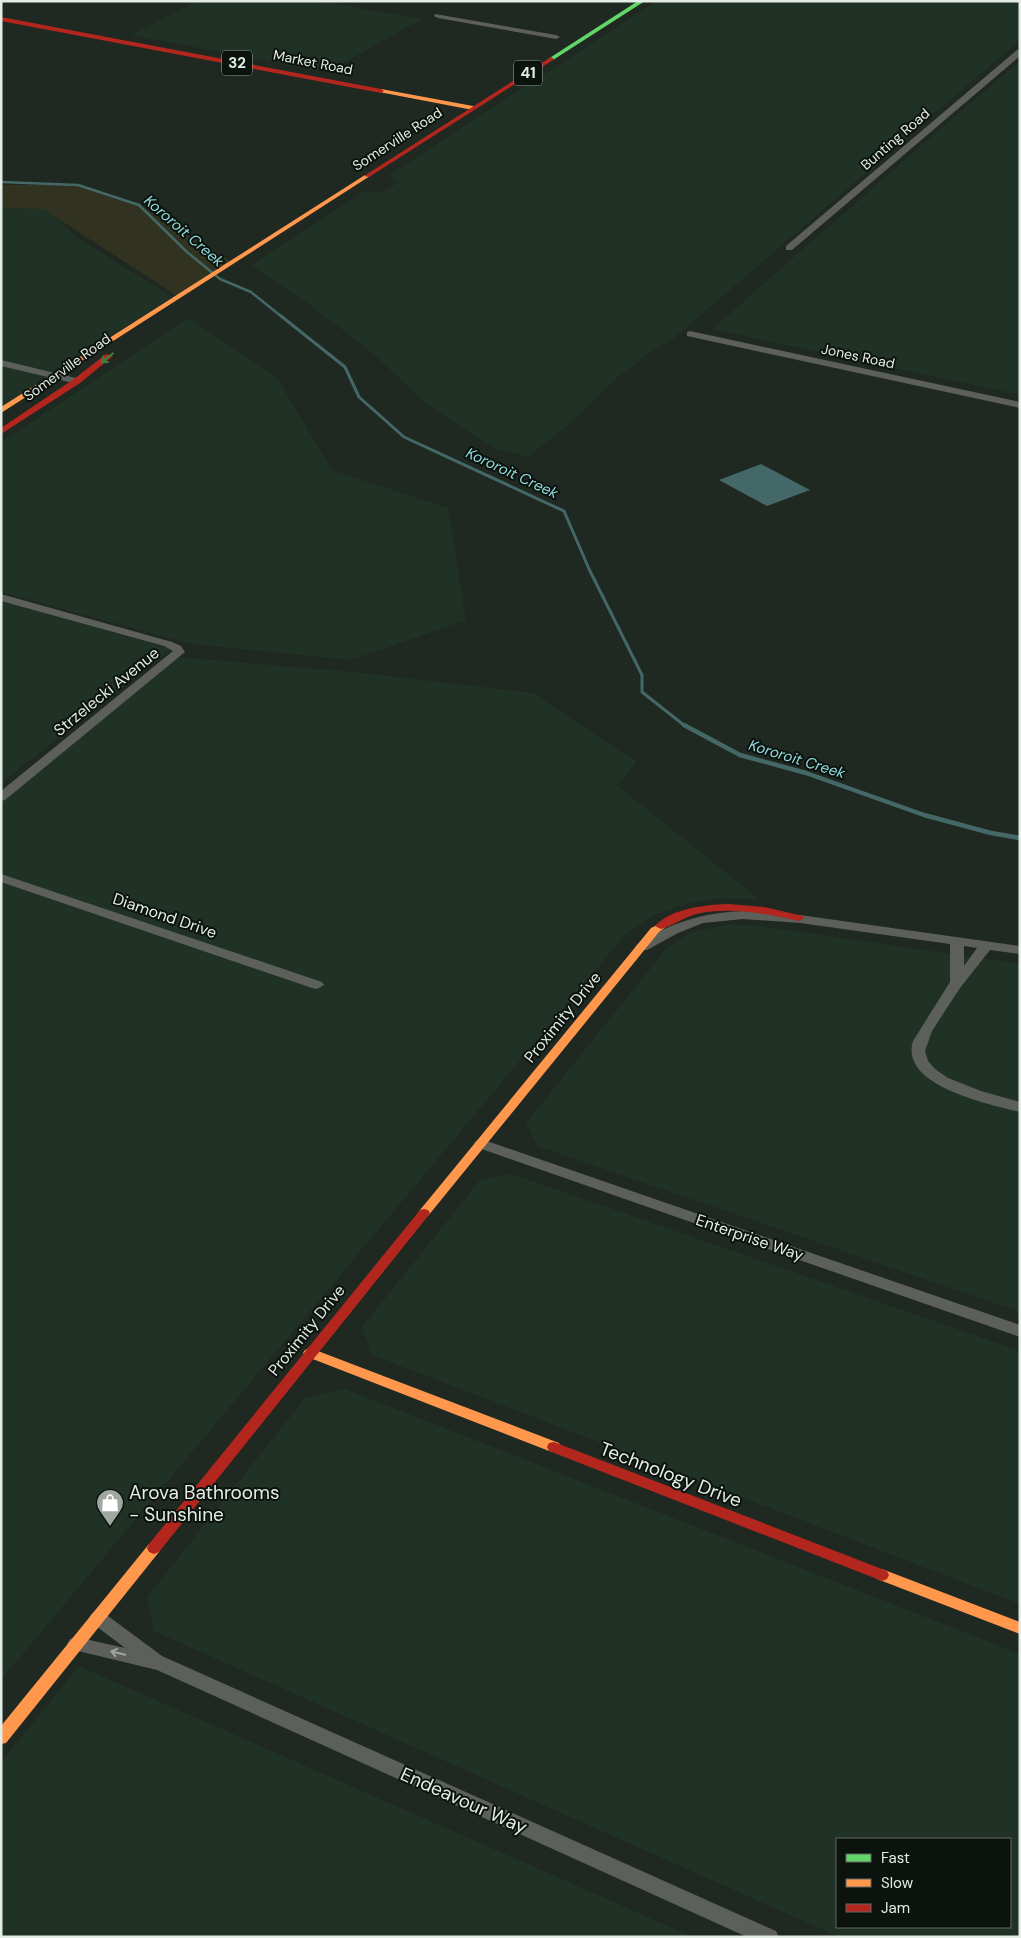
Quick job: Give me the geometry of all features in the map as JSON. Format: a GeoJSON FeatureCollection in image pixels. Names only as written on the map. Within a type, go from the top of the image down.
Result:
{"type":"FeatureCollection","features":[{"type":"Feature","properties":{"kind":"main road","name":"Somerville Road"},"geometry":{"type":"LineString","coordinates":[[1,411],[642,1]]}},
{"type":"Feature","properties":{"kind":"main road","name":"Market Road"},"geometry":{"type":"LineString","coordinates":[[1,19],[473,108]]}},
{"type":"Feature","properties":{"kind":"main road","name":"Somerville Road"},"geometry":{"type":"LineString","coordinates":[[1,432],[77,381],[129,341],[169,303]]}},
{"type":"Feature","properties":{"kind":"main road","name":"Proximity Drive"},"geometry":{"type":"LineString","coordinates":[[1,1738],[310,1353],[642,947]]}},
{"type":"Feature","properties":{"kind":"main road","name":"Technology Drive"},"geometry":{"type":"LineString","coordinates":[[310,1353],[1020,1628]]}},
{"type":"Feature","properties":{"kind":"street"},"geometry":{"type":"LineString","coordinates":[[438,16],[556,37]]}},
{"type":"Feature","properties":{"kind":"street","name":"Bunting Road"},"geometry":{"type":"LineString","coordinates":[[789,248],[1020,52]]}},
{"type":"Feature","properties":{"kind":"street","name":"Jones Road"},"geometry":{"type":"LineString","coordinates":[[690,334],[1020,405]]}},
{"type":"Feature","properties":{"kind":"street"},"geometry":{"type":"LineString","coordinates":[[1,363],[77,381]]}},
{"type":"Feature","properties":{"kind":"street","name":"Strzelecki Avenue"},"geometry":{"type":"LineString","coordinates":[[1,597],[168,644],[177,648],[178,652],[1,797]]}},
{"type":"Feature","properties":{"kind":"street","name":"Diamond Drive"},"geometry":{"type":"LineString","coordinates":[[1,878],[317,985]]}},
{"type":"Feature","properties":{"kind":"street","name":"Proximity Drive"},"geometry":{"type":"LineString","coordinates":[[642,947],[682,926],[708,918],[735,916],[799,918],[1020,950]]}},
{"type":"Feature","properties":{"kind":"street"},"geometry":{"type":"LineString","coordinates":[[957,941],[957,982]]}},
{"type":"Feature","properties":{"kind":"street"},"geometry":{"type":"LineString","coordinates":[[986,945],[977,960],[957,982],[920,1040],[918,1052],[920,1063],[927,1072],[941,1081],[1020,1107]]}},
{"type":"Feature","properties":{"kind":"street","name":"Enterprise Way"},"geometry":{"type":"LineString","coordinates":[[481,1144],[1020,1331]]}},
{"type":"Feature","properties":{"kind":"street","name":"Endeavour Way"},"geometry":{"type":"LineString","coordinates":[[98,1618],[160,1663]]}},
{"type":"Feature","properties":{"kind":"street","name":"Endeavour Way"},"geometry":{"type":"LineString","coordinates":[[76,1644],[160,1663],[769,1937]]}},
{"type":"Feature","properties":{"kind":"shaded area"},"geometry":{"type":"Polygon","coordinates":[[[198,1],[320,1],[422,19],[327,72],[131,35],[198,1]]]}},
{"type":"Feature","properties":{"kind":"shaded area"},"geometry":{"type":"Polygon","coordinates":[[[657,1],[1020,1],[1020,40],[674,338],[652,351],[618,377],[569,424],[528,457],[498,449],[474,436],[426,403],[370,351],[311,306],[252,265],[365,191],[383,192],[399,182],[389,175],[657,1]]]}},
{"type":"Feature","properties":{"kind":"shaded area"},"geometry":{"type":"Polygon","coordinates":[[[1020,61],[1020,395],[712,329],[955,116],[1020,61]]]}},
{"type":"Feature","properties":{"kind":"shaded area"},"geometry":{"type":"Polygon","coordinates":[[[1,185],[78,185],[139,205],[232,262],[179,297],[43,209],[1,208],[1,185]]]}},
{"type":"Feature","properties":{"kind":"shaded area"},"geometry":{"type":"Polygon","coordinates":[[[42,208],[63,223],[76,237],[172,297],[1,406],[1,209],[42,208]]]}},
{"type":"Feature","properties":{"kind":"shaded area"},"geometry":{"type":"Polygon","coordinates":[[[189,318],[277,378],[332,470],[448,508],[466,620],[351,660],[192,644],[1,592],[1,442],[189,318]]]}},
{"type":"Feature","properties":{"kind":"shaded area"},"geometry":{"type":"Polygon","coordinates":[[[1,601],[172,649],[1,783],[1,601]]]}},
{"type":"Feature","properties":{"kind":"shaded area"},"geometry":{"type":"Polygon","coordinates":[[[178,657],[364,673],[533,693],[637,762],[617,785],[759,899],[720,898],[682,905],[652,916],[626,934],[1,1680],[1,801],[178,657]]]}},
{"type":"Feature","properties":{"kind":"shaded area"},"geometry":{"type":"Polygon","coordinates":[[[727,925],[754,925],[1020,964],[1020,1312],[537,1146],[526,1123],[667,948],[687,935],[700,930],[727,925]]]}},
{"type":"Feature","properties":{"kind":"shaded area"},"geometry":{"type":"Polygon","coordinates":[[[512,1174],[1020,1351],[1020,1604],[372,1355],[362,1327],[480,1180],[512,1174]]]}},
{"type":"Feature","properties":{"kind":"shaded area"},"geometry":{"type":"Polygon","coordinates":[[[345,1389],[1020,1654],[1020,1937],[839,1937],[154,1631],[147,1597],[305,1398],[345,1389]]]}},
{"type":"Feature","properties":{"kind":"shaded area"},"geometry":{"type":"Polygon","coordinates":[[[79,1666],[693,1937],[1,1937],[1,1762],[79,1666]]]}},
{"type":"Feature","properties":{"kind":"water"},"geometry":{"type":"Polygon","coordinates":[[[761,464],[810,490],[767,506],[719,480],[761,464]]]}},
{"type":"Feature","properties":{"kind":"waterway","name":"Kororoit Creek"},"geometry":{"type":"LineString","coordinates":[[1,182],[78,185],[139,205],[187,252],[220,279],[251,292],[282,317]]}},
{"type":"Feature","properties":{"kind":"waterway","name":"Kororoit Creek"},"geometry":{"type":"LineString","coordinates":[[281,316],[345,367],[359,397],[404,437],[564,511],[589,569],[642,675],[642,692],[685,726]]}},
{"type":"Feature","properties":{"kind":"waterway","name":"Kororoit Creek"},"geometry":{"type":"LineString","coordinates":[[684,725],[740,755],[806,773],[924,815],[991,833],[1020,838]]}},
{"type":"Feature","properties":{"kind":"traffic: fast"},"geometry":{"type":"LineString","coordinates":[[551,59],[642,1]]}},
{"type":"Feature","properties":{"kind":"traffic: slow"},"geometry":{"type":"LineString","coordinates":[[381,91],[473,108]]}},
{"type":"Feature","properties":{"kind":"traffic: slow"},"geometry":{"type":"LineString","coordinates":[[1,411],[367,176]]}},
{"type":"Feature","properties":{"kind":"traffic: slow"},"geometry":{"type":"LineString","coordinates":[[424,1213],[655,930],[661,926]]}},
{"type":"Feature","properties":{"kind":"traffic: slow"},"geometry":{"type":"LineString","coordinates":[[310,1353],[554,1447]]}},
{"type":"Feature","properties":{"kind":"traffic: slow"},"geometry":{"type":"LineString","coordinates":[[1,1738],[154,1548]]}},
{"type":"Feature","properties":{"kind":"traffic: slow"},"geometry":{"type":"LineString","coordinates":[[882,1575],[1020,1628]]}},
{"type":"Feature","properties":{"kind":"traffic: jam"},"geometry":{"type":"LineString","coordinates":[[1,19],[381,91]]}},
{"type":"Feature","properties":{"kind":"traffic: jam"},"geometry":{"type":"LineString","coordinates":[[367,176],[551,59]]}},
{"type":"Feature","properties":{"kind":"traffic: jam"},"geometry":{"type":"LineString","coordinates":[[1,432],[77,381],[109,356]]}},
{"type":"Feature","properties":{"kind":"traffic: jam"},"geometry":{"type":"LineString","coordinates":[[661,926],[693,911],[710,908],[746,908],[799,918]]}},
{"type":"Feature","properties":{"kind":"traffic: jam"},"geometry":{"type":"LineString","coordinates":[[154,1548],[424,1213]]}},
{"type":"Feature","properties":{"kind":"traffic: jam"},"geometry":{"type":"LineString","coordinates":[[554,1447],[882,1575]]}},
{"type":"Feature","properties":{"kind":"place","name":"Arova Bathrooms - Sunshine"},"geometry":{"type":"Point","coordinates":[110,1527]}}]}
